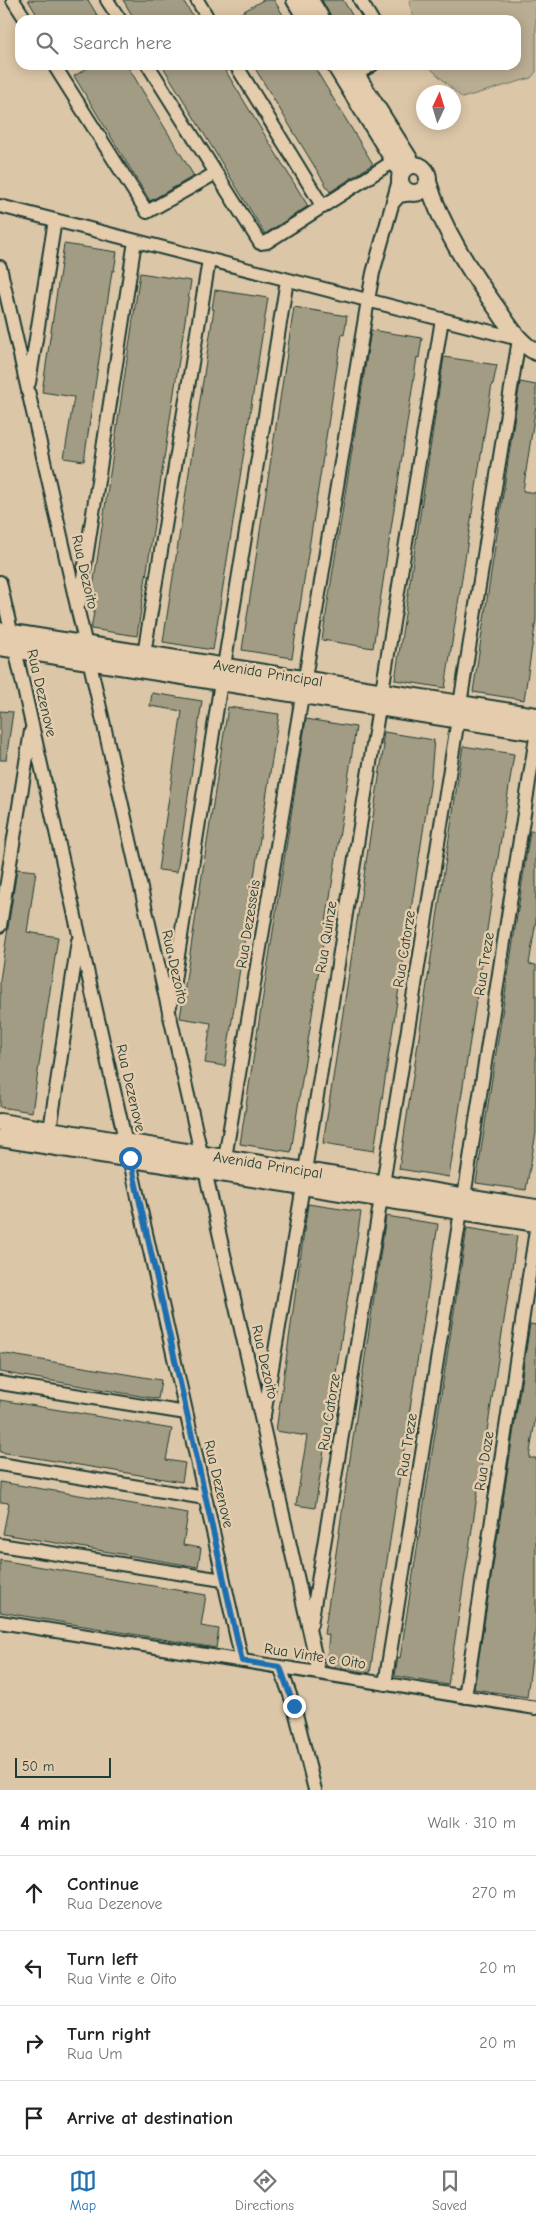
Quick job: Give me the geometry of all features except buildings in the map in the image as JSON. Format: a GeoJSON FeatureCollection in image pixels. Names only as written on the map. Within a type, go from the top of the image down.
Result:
{"type":"FeatureCollection","features":[{"type":"Feature","properties":{"kind":"street"},"geometry":{"type":"LineString","coordinates":[[13,0],[23,15]]}},
{"type":"Feature","properties":{"kind":"street"},"geometry":{"type":"LineString","coordinates":[[107,0],[117,15]]}},
{"type":"Feature","properties":{"kind":"street"},"geometry":{"type":"LineString","coordinates":[[197,0],[206,15]]}},
{"type":"Feature","properties":{"kind":"street"},"geometry":{"type":"LineString","coordinates":[[295,0],[304,15]]}},
{"type":"Feature","properties":{"kind":"street"},"geometry":{"type":"LineString","coordinates":[[310,0],[319,15]]}},
{"type":"Feature","properties":{"kind":"street"},"geometry":{"type":"LineString","coordinates":[[360,0],[369,15]]}},
{"type":"Feature","properties":{"kind":"street"},"geometry":{"type":"LineString","coordinates":[[57,70],[147,212],[216,173]]}},
{"type":"Feature","properties":{"kind":"street"},"geometry":{"type":"LineString","coordinates":[[151,70],[260,243],[267,242],[323,207],[401,170],[424,169],[427,173],[435,204],[469,270],[519,339],[536,352]]}},
{"type":"Feature","properties":{"kind":"street"},"geometry":{"type":"LineString","coordinates":[[239,70],[323,207]]}},
{"type":"Feature","properties":{"kind":"street"},"geometry":{"type":"LineString","coordinates":[[350,73],[401,170],[403,189],[435,204]]}},
{"type":"Feature","properties":{"kind":"street","name":"Rua Dezesseis"},"geometry":{"type":"LineString","coordinates":[[226,1158],[368,300],[373,273],[401,170]]}},
{"type":"Feature","properties":{"kind":"street"},"geometry":{"type":"LineString","coordinates":[[393,203],[399,196],[424,190],[428,182]]}},
{"type":"Feature","properties":{"kind":"street"},"geometry":{"type":"LineString","coordinates":[[0,206],[519,339]]}},
{"type":"Feature","properties":{"kind":"street"},"geometry":{"type":"LineString","coordinates":[[28,391],[55,220]]}},
{"type":"Feature","properties":{"kind":"street"},"geometry":{"type":"LineString","coordinates":[[78,612],[135,241]]}},
{"type":"Feature","properties":{"kind":"street"},"geometry":{"type":"LineString","coordinates":[[144,654],[209,260]]}},
{"type":"Feature","properties":{"kind":"street","name":"Rua Dezoito"},"geometry":{"type":"LineString","coordinates":[[0,267],[319,1673]]}},
{"type":"Feature","properties":{"kind":"street"},"geometry":{"type":"LineString","coordinates":[[169,1014],[287,280]]}},
{"type":"Feature","properties":{"kind":"street","name":"Rua Quinze"},"geometry":{"type":"LineString","coordinates":[[262,1423],[304,1178],[442,319]]}},
{"type":"Feature","properties":{"kind":"street","name":"Rua Catorze"},"geometry":{"type":"LineString","coordinates":[[310,1632],[519,339]]}},
{"type":"Feature","properties":{"kind":"street","name":"Rua Dezenove"},"geometry":{"type":"LineString","coordinates":[[0,582],[8,648],[32,724],[242,1661]]}},
{"type":"Feature","properties":{"kind":"street","name":"Avenida Principal"},"geometry":{"type":"LineString","coordinates":[[6,631],[144,654],[223,674]]}},
{"type":"Feature","properties":{"kind":"street","name":"Avenida Principal"},"geometry":{"type":"LineString","coordinates":[[8,648],[89,661],[223,674],[381,699],[459,712],[536,732]]}},
{"type":"Feature","properties":{"kind":"street","name":"Avenida Principal"},"geometry":{"type":"LineString","coordinates":[[459,712],[536,716]]}},
{"type":"Feature","properties":{"kind":"street"},"geometry":{"type":"LineString","coordinates":[[0,926],[32,724]]}},
{"type":"Feature","properties":{"kind":"street","name":"Rua Treze"},"geometry":{"type":"LineString","coordinates":[[385,1684],[536,737]]}},
{"type":"Feature","properties":{"kind":"street"},"geometry":{"type":"LineString","coordinates":[[50,1130],[79,934]]}},
{"type":"Feature","properties":{"kind":"street","name":"Avenida Principal"},"geometry":{"type":"LineString","coordinates":[[0,1122],[50,1130],[128,1150]]}},
{"type":"Feature","properties":{"kind":"street","name":"Avenida Principal"},"geometry":{"type":"LineString","coordinates":[[0,1138],[128,1150],[463,1204],[536,1222]]}},
{"type":"Feature","properties":{"kind":"street","name":"Avenida Principal"},"geometry":{"type":"LineString","coordinates":[[203,1162],[226,1158],[304,1178]]}},
{"type":"Feature","properties":{"kind":"street","name":"Avenida Principal"},"geometry":{"type":"LineString","coordinates":[[463,1204],[536,1208]]}},
{"type":"Feature","properties":{"kind":"street","name":"Rua Doze"},"geometry":{"type":"LineString","coordinates":[[465,1697],[536,1230]]}},
{"type":"Feature","properties":{"kind":"street"},"geometry":{"type":"LineString","coordinates":[[0,1383],[186,1413]]}},
{"type":"Feature","properties":{"kind":"street"},"geometry":{"type":"LineString","coordinates":[[0,1464],[205,1498]]}},
{"type":"Feature","properties":{"kind":"street"},"geometry":{"type":"LineString","coordinates":[[0,1544],[223,1580]]}},
{"type":"Feature","properties":{"kind":"street","name":"Rua Vinte e Oito"},"geometry":{"type":"LineString","coordinates":[[0,1622],[536,1708]]}},
{"type":"Feature","properties":{"kind":"street"},"geometry":{"type":"LineString","coordinates":[[280,1667],[294,1706],[315,1790]]}},
{"type":"Feature","properties":{"kind":"shaded area"},"geometry":{"type":"Polygon","coordinates":[[[409,0],[536,0],[536,72],[531,78],[462,98],[461,85],[448,85],[432,70],[521,70],[521,15],[413,15],[409,0]]]}},
{"type":"Feature","properties":{"kind":"route"},"geometry":{"type":"LineString","coordinates":[[130,1158],[242,1661],[280,1667],[294,1706]]}}]}
